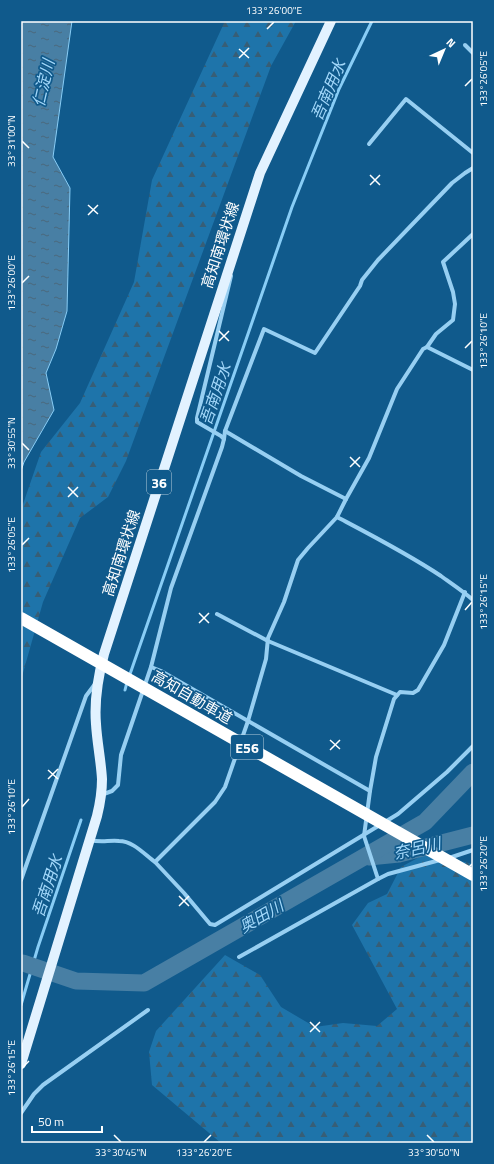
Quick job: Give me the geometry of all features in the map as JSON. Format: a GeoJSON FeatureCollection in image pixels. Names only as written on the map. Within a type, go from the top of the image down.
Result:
{"type":"FeatureCollection","features":[{"type":"Feature","properties":{"kind":"highway","name":"高知自動車道"},"geometry":{"type":"LineString","coordinates":[[21,618],[473,875]]}},
{"type":"Feature","properties":{"kind":"main road","name":"高知南環状線"},"geometry":{"type":"LineString","coordinates":[[21,1064],[97,816],[102,780],[96,724],[97,682],[104,654],[260,172],[331,21]]}},
{"type":"Feature","properties":{"kind":"street"},"geometry":{"type":"LineString","coordinates":[[465,45],[473,53]]}},
{"type":"Feature","properties":{"kind":"street"},"geometry":{"type":"LineString","coordinates":[[369,144],[406,99],[473,153]]}},
{"type":"Feature","properties":{"kind":"street"},"geometry":{"type":"LineString","coordinates":[[101,795],[112,791],[118,785],[121,756],[151,667],[171,588],[222,438],[264,329],[315,353],[360,286],[362,280],[378,260],[452,183],[465,172],[473,168]]}},
{"type":"Feature","properties":{"kind":"street"},"geometry":{"type":"LineString","coordinates":[[222,438],[197,422],[246,212]]}},
{"type":"Feature","properties":{"kind":"street"},"geometry":{"type":"LineString","coordinates":[[155,862],[215,802],[225,787],[248,721],[266,660],[268,641],[284,602],[298,560],[337,517],[369,458],[397,389],[423,349],[436,334],[453,320],[455,304],[454,298],[443,262],[473,234]]}},
{"type":"Feature","properties":{"kind":"street"},"geometry":{"type":"LineString","coordinates":[[427,346],[473,370]]}},
{"type":"Feature","properties":{"kind":"street"},"geometry":{"type":"LineString","coordinates":[[225,431],[300,476],[346,499]]}},
{"type":"Feature","properties":{"kind":"street"},"geometry":{"type":"LineString","coordinates":[[337,517],[424,564],[465,592],[473,600]]}},
{"type":"Feature","properties":{"kind":"street"},"geometry":{"type":"LineString","coordinates":[[378,879],[364,836],[376,757],[394,699],[400,692],[413,693],[418,690],[444,645],[465,592]]}},
{"type":"Feature","properties":{"kind":"street"},"geometry":{"type":"LineString","coordinates":[[217,614],[268,641],[397,695]]}},
{"type":"Feature","properties":{"kind":"street"},"geometry":{"type":"LineString","coordinates":[[151,667],[161,671],[370,791]]}},
{"type":"Feature","properties":{"kind":"street"},"geometry":{"type":"LineString","coordinates":[[21,880],[86,696],[97,682]]}},
{"type":"Feature","properties":{"kind":"street"},"geometry":{"type":"LineString","coordinates":[[90,840],[101,842],[120,841],[132,844],[155,862],[210,924],[215,925],[398,814],[426,791],[473,746]]}},
{"type":"Feature","properties":{"kind":"street"},"geometry":{"type":"LineString","coordinates":[[425,864],[436,849]]}},
{"type":"Feature","properties":{"kind":"street"},"geometry":{"type":"LineString","coordinates":[[240,957],[388,874],[473,850]]}},
{"type":"Feature","properties":{"kind":"street"},"geometry":{"type":"LineString","coordinates":[[21,1112],[34,1094],[43,1085],[148,1010]]}},
{"type":"Feature","properties":{"kind":"green space"},"geometry":{"type":"Polygon","coordinates":[[[225,21],[296,21],[271,66],[126,461],[108,497],[80,518],[43,602],[21,680],[21,510],[41,452],[80,403],[134,282],[152,180],[225,21]]]}},
{"type":"Feature","properties":{"kind":"green space"},"geometry":{"type":"Polygon","coordinates":[[[427,853],[473,864],[473,1143],[221,1143],[152,1085],[149,1052],[156,1031],[225,955],[260,975],[281,1007],[315,1027],[343,1023],[377,1026],[397,1009],[352,925],[368,903],[387,894],[401,867],[427,853]]]}},
{"type":"Feature","properties":{"kind":"water","name":"仁淀川"},"geometry":{"type":"Polygon","coordinates":[[[21,21],[72,21],[53,157],[70,188],[67,311],[56,349],[46,373],[54,410],[24,462],[21,471],[21,21]]]}},
{"type":"Feature","properties":{"kind":"waterway","name":"吾南用水"},"geometry":{"type":"LineString","coordinates":[[129,677],[292,207],[339,89],[372,21]]}},
{"type":"Feature","properties":{"kind":"waterway","name":"吾南用水"},"geometry":{"type":"LineString","coordinates":[[125,690],[127,682]]}},
{"type":"Feature","properties":{"kind":"waterway","name":"奥田川"},"geometry":{"type":"LineString","coordinates":[[23,963],[76,981],[144,983],[425,822],[473,772]]}},
{"type":"Feature","properties":{"kind":"waterway","name":"吾南用水"},"geometry":{"type":"LineString","coordinates":[[21,1005],[38,947],[81,820]]}},
{"type":"Feature","properties":{"kind":"waterway","name":"奈呂川"},"geometry":{"type":"LineString","coordinates":[[369,857],[399,854],[473,835]]}}]}
